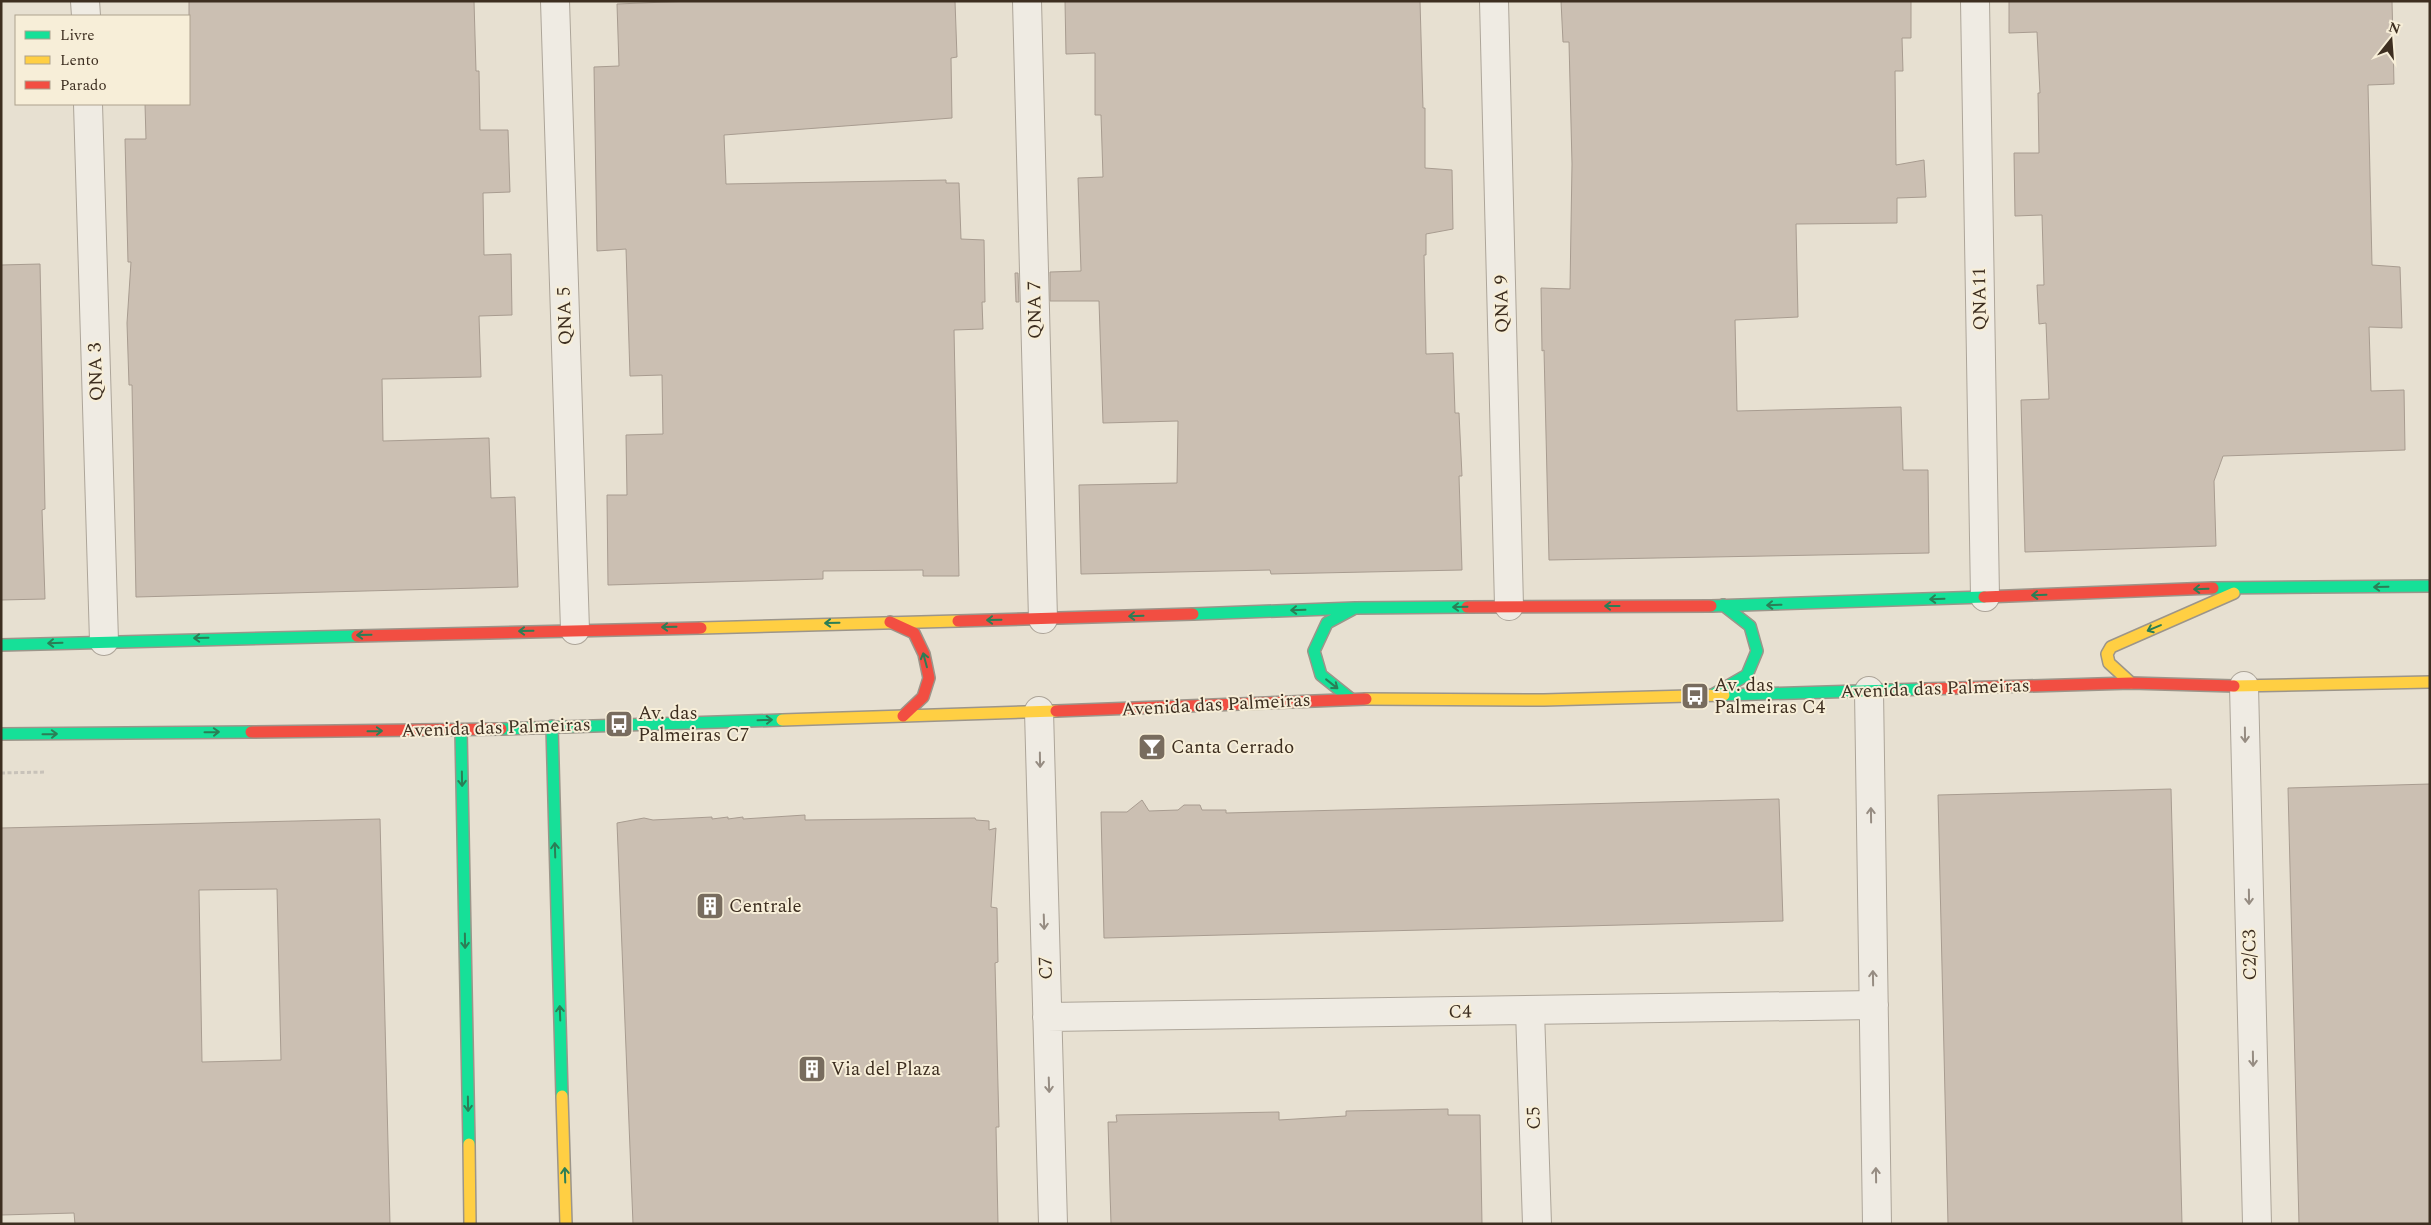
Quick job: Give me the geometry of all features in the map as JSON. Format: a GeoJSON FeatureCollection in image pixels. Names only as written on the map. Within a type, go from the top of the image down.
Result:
{"type":"FeatureCollection","features":[{"type":"Feature","properties":{"kind":"main road"},"geometry":{"type":"LineString","coordinates":[[1,645],[104,640],[1043,619],[1355,608],[1723,605],[2247,588],[2430,586]]}},
{"type":"Feature","properties":{"kind":"main road"},"geometry":{"type":"LineString","coordinates":[[2131,682],[2109,663],[2107,654],[2111,647],[2247,588]]}},
{"type":"Feature","properties":{"kind":"main road"},"geometry":{"type":"LineString","coordinates":[[1713,694],[1747,675],[1757,651],[1750,626],[1723,605]]}},
{"type":"Feature","properties":{"kind":"main road"},"geometry":{"type":"LineString","coordinates":[[1351,699],[1321,676],[1314,651],[1327,623],[1355,608]]}},
{"type":"Feature","properties":{"kind":"main road"},"geometry":{"type":"LineString","coordinates":[[890,622],[914,633],[924,654],[929,678],[923,697],[903,716]]}},
{"type":"Feature","properties":{"kind":"main road","name":"Avenida das Palmeiras"},"geometry":{"type":"LineString","coordinates":[[1,734],[461,730],[1135,709],[1351,699],[1544,700],[2131,682],[2244,686],[2430,682]]}},
{"type":"Feature","properties":{"kind":"main road"},"geometry":{"type":"LineString","coordinates":[[552,726],[566,1224]]}},
{"type":"Feature","properties":{"kind":"main road"},"geometry":{"type":"LineString","coordinates":[[461,730],[473,1221]]}},
{"type":"Feature","properties":{"kind":"street"},"geometry":{"type":"LineString","coordinates":[[85,1],[86,15]]}},
{"type":"Feature","properties":{"kind":"street","name":"QNA 5"},"geometry":{"type":"LineString","coordinates":[[555,1],[575,630]]}},
{"type":"Feature","properties":{"kind":"street","name":"QNA 7"},"geometry":{"type":"LineString","coordinates":[[1027,1],[1043,619]]}},
{"type":"Feature","properties":{"kind":"street","name":"QNA 9"},"geometry":{"type":"LineString","coordinates":[[1494,1],[1509,606]]}},
{"type":"Feature","properties":{"kind":"street","name":"QNA11"},"geometry":{"type":"LineString","coordinates":[[1975,1],[1985,597]]}},
{"type":"Feature","properties":{"kind":"street","name":"QNA 3"},"geometry":{"type":"LineString","coordinates":[[88,105],[104,640]]}},
{"type":"Feature","properties":{"kind":"street","name":"C2/C3"},"geometry":{"type":"LineString","coordinates":[[2244,686],[2257,1224]]}},
{"type":"Feature","properties":{"kind":"street"},"geometry":{"type":"LineString","coordinates":[[1869,691],[1877,1224]]}},
{"type":"Feature","properties":{"kind":"street","name":"C7"},"geometry":{"type":"LineString","coordinates":[[1039,711],[1053,1224]]}},
{"type":"Feature","properties":{"kind":"street","name":"C4"},"geometry":{"type":"LineString","coordinates":[[1047,1017],[1874,1005]]}},
{"type":"Feature","properties":{"kind":"street","name":"C5"},"geometry":{"type":"LineString","coordinates":[[1530,1011],[1537,1224]]}},
{"type":"Feature","properties":{"kind":"path"},"geometry":{"type":"LineString","coordinates":[[1,773],[51,772]]}},
{"type":"Feature","properties":{"kind":"building"},"geometry":{"type":"Polygon","coordinates":[[[189,1],[474,1],[476,71],[479,71],[480,130],[508,130],[510,192],[483,193],[484,255],[511,254],[512,315],[479,316],[481,377],[382,379],[383,441],[489,438],[491,498],[515,497],[518,587],[136,597],[132,385],[129,385],[127,323],[131,262],[128,262],[125,139],[146,139],[145,105],[190,105],[189,1]]]}},
{"type":"Feature","properties":{"kind":"building"},"geometry":{"type":"Polygon","coordinates":[[[691,1],[955,1],[957,57],[951,58],[952,118],[724,135],[726,184],[946,180],[946,183],[959,183],[961,239],[984,240],[985,302],[982,302],[983,329],[954,330],[959,576],[923,576],[923,570],[823,571],[823,579],[608,585],[607,495],[627,495],[626,435],[663,434],[662,375],[630,376],[626,249],[597,251],[594,67],[619,66],[617,4],[691,1]]]}},
{"type":"Feature","properties":{"kind":"building"},"geometry":{"type":"Polygon","coordinates":[[[1065,1],[1420,1],[1423,108],[1425,108],[1425,168],[1452,170],[1453,229],[1426,234],[1426,255],[1424,255],[1426,354],[1453,353],[1455,413],[1459,413],[1462,476],[1459,476],[1462,570],[1271,574],[1270,570],[1081,574],[1079,485],[1177,483],[1178,421],[1103,423],[1099,301],[1050,301],[1050,272],[1081,271],[1078,178],[1103,177],[1101,115],[1095,115],[1095,53],[1066,54],[1065,1]]]}},
{"type":"Feature","properties":{"kind":"building"},"geometry":{"type":"Polygon","coordinates":[[[1561,1],[1911,1],[1911,38],[1902,38],[1903,71],[1895,71],[1896,165],[1924,160],[1926,197],[1897,198],[1897,223],[1796,224],[1798,317],[1735,320],[1737,411],[1901,407],[1903,470],[1928,470],[1929,553],[1549,560],[1541,288],[1570,289],[1572,164],[1569,42],[1563,42],[1561,1]]]}},
{"type":"Feature","properties":{"kind":"building"},"geometry":{"type":"Polygon","coordinates":[[[2009,1],[2392,1],[2394,84],[2368,85],[2372,265],[2400,267],[2402,328],[2369,327],[2371,391],[2404,390],[2405,450],[2223,456],[2214,481],[2216,546],[2025,552],[2021,400],[2049,399],[2046,323],[2039,324],[2037,285],[2044,285],[2042,215],[2015,216],[2014,153],[2039,153],[2038,93],[2040,93],[2037,32],[2009,33],[2009,1]]]}},
{"type":"Feature","properties":{"kind":"building"},"geometry":{"type":"Polygon","coordinates":[[[40,264],[45,509],[42,510],[45,599],[1,600],[1,265],[40,264]]]}},
{"type":"Feature","properties":{"kind":"building"},"geometry":{"type":"Polygon","coordinates":[[[1015,273],[1018,273],[1019,302],[1016,302],[1015,273]]]}},
{"type":"Feature","properties":{"kind":"building"},"geometry":{"type":"Polygon","coordinates":[[[2430,784],[2430,1224],[2299,1224],[2288,788],[2430,784]]]}},
{"type":"Feature","properties":{"kind":"building"},"geometry":{"type":"Polygon","coordinates":[[[2171,789],[2182,1224],[1948,1224],[1938,795],[2171,789]]]}},
{"type":"Feature","properties":{"kind":"building"},"geometry":{"type":"Polygon","coordinates":[[[1779,799],[1783,921],[1104,938],[1101,812],[1127,812],[1142,800],[1149,811],[1178,810],[1184,805],[1200,805],[1202,810],[1226,810],[1226,813],[1779,799]]]}},
{"type":"Feature","properties":{"kind":"building"},"geometry":{"type":"Polygon","coordinates":[[[805,815],[805,820],[975,818],[976,820],[989,821],[989,830],[996,828],[991,907],[997,908],[998,962],[995,963],[999,1127],[996,1127],[998,1224],[633,1224],[617,823],[644,818],[653,820],[743,817],[743,819],[805,815]]]}},
{"type":"Feature","properties":{"kind":"building"},"geometry":{"type":"Polygon","coordinates":[[[380,819],[390,1224],[75,1224],[74,1213],[1,1215],[1,828],[380,819]],[[277,889],[199,890],[202,1062],[281,1060],[277,889]]]}},
{"type":"Feature","properties":{"kind":"building"},"geometry":{"type":"Polygon","coordinates":[[[1448,1109],[1448,1115],[1480,1115],[1482,1224],[1111,1224],[1108,1122],[1117,1122],[1116,1115],[1279,1112],[1279,1120],[1346,1116],[1346,1111],[1448,1109]]]}},
{"type":"Feature","properties":{"kind":"traffic: fast"},"geometry":{"type":"LineString","coordinates":[[2213,588],[2430,586]]}},
{"type":"Feature","properties":{"kind":"traffic: fast"},"geometry":{"type":"LineString","coordinates":[[1711,606],[1984,597]]}},
{"type":"Feature","properties":{"kind":"traffic: fast"},"geometry":{"type":"LineString","coordinates":[[1714,694],[1747,675],[1757,651],[1750,626],[1723,605]]}},
{"type":"Feature","properties":{"kind":"traffic: fast"},"geometry":{"type":"LineString","coordinates":[[1193,614],[1355,608],[1467,607]]}},
{"type":"Feature","properties":{"kind":"traffic: fast"},"geometry":{"type":"LineString","coordinates":[[1351,699],[1321,675],[1314,651],[1327,623],[1353,609]]}},
{"type":"Feature","properties":{"kind":"traffic: fast"},"geometry":{"type":"LineString","coordinates":[[1,645],[357,636]]}},
{"type":"Feature","properties":{"kind":"traffic: fast"},"geometry":{"type":"LineString","coordinates":[[1724,695],[1925,689]]}},
{"type":"Feature","properties":{"kind":"traffic: fast"},"geometry":{"type":"LineString","coordinates":[[501,729],[782,720]]}},
{"type":"Feature","properties":{"kind":"traffic: fast"},"geometry":{"type":"LineString","coordinates":[[552,726],[562,1096]]}},
{"type":"Feature","properties":{"kind":"traffic: fast"},"geometry":{"type":"LineString","coordinates":[[461,730],[469,1144]]}},
{"type":"Feature","properties":{"kind":"traffic: fast"},"geometry":{"type":"LineString","coordinates":[[1,734],[251,732]]}},
{"type":"Feature","properties":{"kind":"traffic: slow"},"geometry":{"type":"LineString","coordinates":[[2131,683],[2109,663],[2107,654],[2111,647],[2234,593]]}},
{"type":"Feature","properties":{"kind":"traffic: slow"},"geometry":{"type":"LineString","coordinates":[[701,628],[958,621]]}},
{"type":"Feature","properties":{"kind":"traffic: slow"},"geometry":{"type":"LineString","coordinates":[[2234,686],[2430,682]]}},
{"type":"Feature","properties":{"kind":"traffic: slow"},"geometry":{"type":"LineString","coordinates":[[1366,699],[1544,700],[1724,695]]}},
{"type":"Feature","properties":{"kind":"traffic: slow"},"geometry":{"type":"LineString","coordinates":[[782,720],[1056,711]]}},
{"type":"Feature","properties":{"kind":"traffic: slow"},"geometry":{"type":"LineString","coordinates":[[562,1096],[566,1224]]}},
{"type":"Feature","properties":{"kind":"traffic: slow"},"geometry":{"type":"LineString","coordinates":[[469,1144],[470,1224]]}},
{"type":"Feature","properties":{"kind":"traffic: jam"},"geometry":{"type":"LineString","coordinates":[[1984,597],[2213,588]]}},
{"type":"Feature","properties":{"kind":"traffic: jam"},"geometry":{"type":"LineString","coordinates":[[1467,607],[1711,606]]}},
{"type":"Feature","properties":{"kind":"traffic: jam"},"geometry":{"type":"LineString","coordinates":[[958,621],[1193,614]]}},
{"type":"Feature","properties":{"kind":"traffic: jam"},"geometry":{"type":"LineString","coordinates":[[890,622],[914,633],[924,654],[929,678],[923,697],[903,716]]}},
{"type":"Feature","properties":{"kind":"traffic: jam"},"geometry":{"type":"LineString","coordinates":[[357,636],[701,628]]}},
{"type":"Feature","properties":{"kind":"traffic: jam"},"geometry":{"type":"LineString","coordinates":[[1925,689],[2131,683],[2234,686]]}},
{"type":"Feature","properties":{"kind":"traffic: jam"},"geometry":{"type":"LineString","coordinates":[[1056,711],[1366,699]]}},
{"type":"Feature","properties":{"kind":"traffic: jam"},"geometry":{"type":"LineString","coordinates":[[251,732],[501,729]]}},
{"type":"Feature","properties":{"kind":"place","name":"Av. das Palmeiras C4"},"geometry":{"type":"Point","coordinates":[1695,696]}},
{"type":"Feature","properties":{"kind":"place","name":"Av. das Palmeiras C7"},"geometry":{"type":"Point","coordinates":[619,724]}},
{"type":"Feature","properties":{"kind":"place","name":"Canta Cerrado"},"geometry":{"type":"Point","coordinates":[1152,747]}},
{"type":"Feature","properties":{"kind":"place","name":"Centrale"},"geometry":{"type":"Point","coordinates":[710,906]}},
{"type":"Feature","properties":{"kind":"place","name":"Via del Plaza"},"geometry":{"type":"Point","coordinates":[812,1069]}}]}
